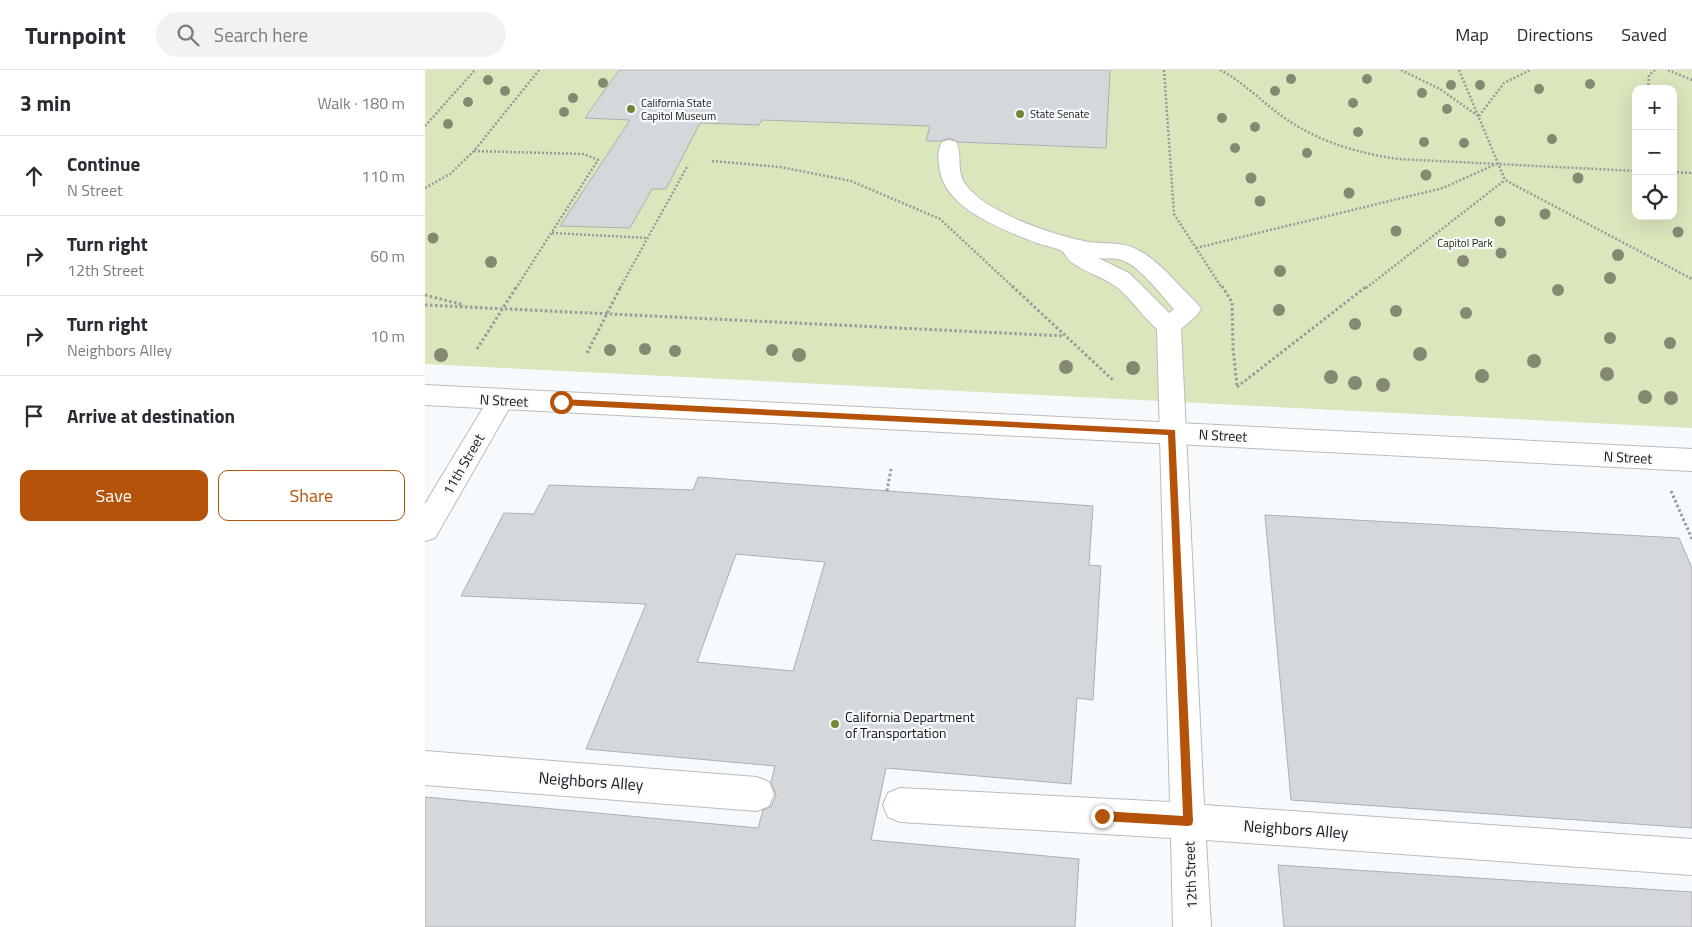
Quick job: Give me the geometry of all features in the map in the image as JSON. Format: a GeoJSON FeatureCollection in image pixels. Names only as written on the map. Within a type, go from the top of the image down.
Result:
{"type":"FeatureCollection","features":[{"type":"Feature","properties":{"kind":"main road"},"geometry":{"type":"LineString","coordinates":[[949,146],[947,166],[950,175],[954,184],[968,200],[990,214],[1033,234],[1064,244],[1099,251],[1126,252],[1153,272],[1174,296],[1189,309],[1169,326],[1121,278],[1080,258],[1064,244]]}},
{"type":"Feature","properties":{"kind":"main road","name":"12th Street"},"geometry":{"type":"LineString","coordinates":[[1169,326],[1192,927]]}},
{"type":"Feature","properties":{"kind":"main road","name":"N Street"},"geometry":{"type":"LineString","coordinates":[[425,395],[1692,460]]}},
{"type":"Feature","properties":{"kind":"main road","name":"11th Street"},"geometry":{"type":"LineString","coordinates":[[425,529],[501,400]]}},
{"type":"Feature","properties":{"kind":"main road","name":"Neighbors Alley"},"geometry":{"type":"LineString","coordinates":[[425,768],[757,794]]}},
{"type":"Feature","properties":{"kind":"main road","name":"Neighbors Alley"},"geometry":{"type":"LineString","coordinates":[[900,805],[1188,821],[1692,856]]}},
{"type":"Feature","properties":{"kind":"path"},"geometry":{"type":"LineString","coordinates":[[425,126],[475,70]]}},
{"type":"Feature","properties":{"kind":"path"},"geometry":{"type":"LineString","coordinates":[[425,188],[450,174],[474,150],[539,70]]}},
{"type":"Feature","properties":{"kind":"path"},"geometry":{"type":"LineString","coordinates":[[1164,70],[1174,214],[1233,302],[1233,348],[1237,387],[1505,180]]}},
{"type":"Feature","properties":{"kind":"path"},"geometry":{"type":"LineString","coordinates":[[1220,70],[1242,84],[1284,118],[1300,128],[1337,145],[1381,158],[1632,171]]}},
{"type":"Feature","properties":{"kind":"path"},"geometry":{"type":"LineString","coordinates":[[1401,70],[1440,89],[1479,116]]}},
{"type":"Feature","properties":{"kind":"path"},"geometry":{"type":"LineString","coordinates":[[1459,70],[1505,180],[1692,279]]}},
{"type":"Feature","properties":{"kind":"path"},"geometry":{"type":"LineString","coordinates":[[1479,116],[1504,83],[1530,70]]}},
{"type":"Feature","properties":{"kind":"path"},"geometry":{"type":"LineString","coordinates":[[1648,85],[1649,75],[1655,70]]}},
{"type":"Feature","properties":{"kind":"path"},"geometry":{"type":"LineString","coordinates":[[1668,70],[1692,80]]}},
{"type":"Feature","properties":{"kind":"path"},"geometry":{"type":"LineString","coordinates":[[474,150],[584,154],[598,160],[477,349]]}},
{"type":"Feature","properties":{"kind":"path"},"geometry":{"type":"LineString","coordinates":[[712,160],[780,167],[851,181],[940,219],[1113,380]]}},
{"type":"Feature","properties":{"kind":"path"},"geometry":{"type":"LineString","coordinates":[[1196,248],[1443,188],[1497,164]]}},
{"type":"Feature","properties":{"kind":"path"},"geometry":{"type":"LineString","coordinates":[[587,353],[607,312],[688,165]]}},
{"type":"Feature","properties":{"kind":"path"},"geometry":{"type":"LineString","coordinates":[[1677,172],[1692,173]]}},
{"type":"Feature","properties":{"kind":"path"},"geometry":{"type":"LineString","coordinates":[[551,233],[649,238]]}},
{"type":"Feature","properties":{"kind":"path"},"geometry":{"type":"LineString","coordinates":[[425,295],[475,308]]}},
{"type":"Feature","properties":{"kind":"path"},"geometry":{"type":"LineString","coordinates":[[425,305],[607,312],[1064,336]]}},
{"type":"Feature","properties":{"kind":"path"},"geometry":{"type":"LineString","coordinates":[[1656,458],[1692,539]]}},
{"type":"Feature","properties":{"kind":"path"},"geometry":{"type":"LineString","coordinates":[[887,491],[891,469]]}},
{"type":"Feature","properties":{"kind":"green space","name":"Capitol Park"},"geometry":{"type":"Polygon","coordinates":[[[425,70],[1692,70],[1692,428],[425,364],[425,70]]]}},
{"type":"Feature","properties":{"kind":"building"},"geometry":{"type":"Polygon","coordinates":[[[619,70],[1110,70],[1106,148],[958,142],[950,138],[940,141],[926,141],[930,126],[762,120],[759,125],[700,123],[666,189],[652,189],[630,228],[560,226],[630,120],[585,118],[619,70]]]}},
{"type":"Feature","properties":{"kind":"building","name":"California Department of Transportation"},"geometry":{"type":"Polygon","coordinates":[[[698,477],[1093,506],[1089,565],[1101,566],[1093,700],[1077,698],[1071,784],[886,768],[871,840],[1079,859],[1075,927],[425,927],[425,797],[758,828],[763,810],[771,807],[776,795],[771,782],[775,766],[586,749],[646,604],[461,596],[504,513],[534,514],[549,485],[693,490],[698,477]],[[736,554],[697,662],[793,671],[825,562],[736,554]]]}},
{"type":"Feature","properties":{"kind":"building"},"geometry":{"type":"Polygon","coordinates":[[[1265,515],[1679,538],[1692,568],[1692,828],[1291,800],[1265,515]]]}},
{"type":"Feature","properties":{"kind":"building"},"geometry":{"type":"Polygon","coordinates":[[[1278,865],[1692,892],[1692,927],[1284,927],[1278,865]]]}},
{"type":"Feature","properties":{"kind":"place","name":"California State Capitol Museum"},"geometry":{"type":"Point","coordinates":[631,109]}},
{"type":"Feature","properties":{"kind":"place","name":"State Senate"},"geometry":{"type":"Point","coordinates":[1020,114]}},
{"type":"Feature","properties":{"kind":"place","name":"California Department of Transportation"},"geometry":{"type":"Point","coordinates":[835,724]}},
{"type":"Feature","properties":{"kind":"route"},"geometry":{"type":"LineString","coordinates":[[561,402],[1172,432],[1188,821],[1102,816]]}}]}
